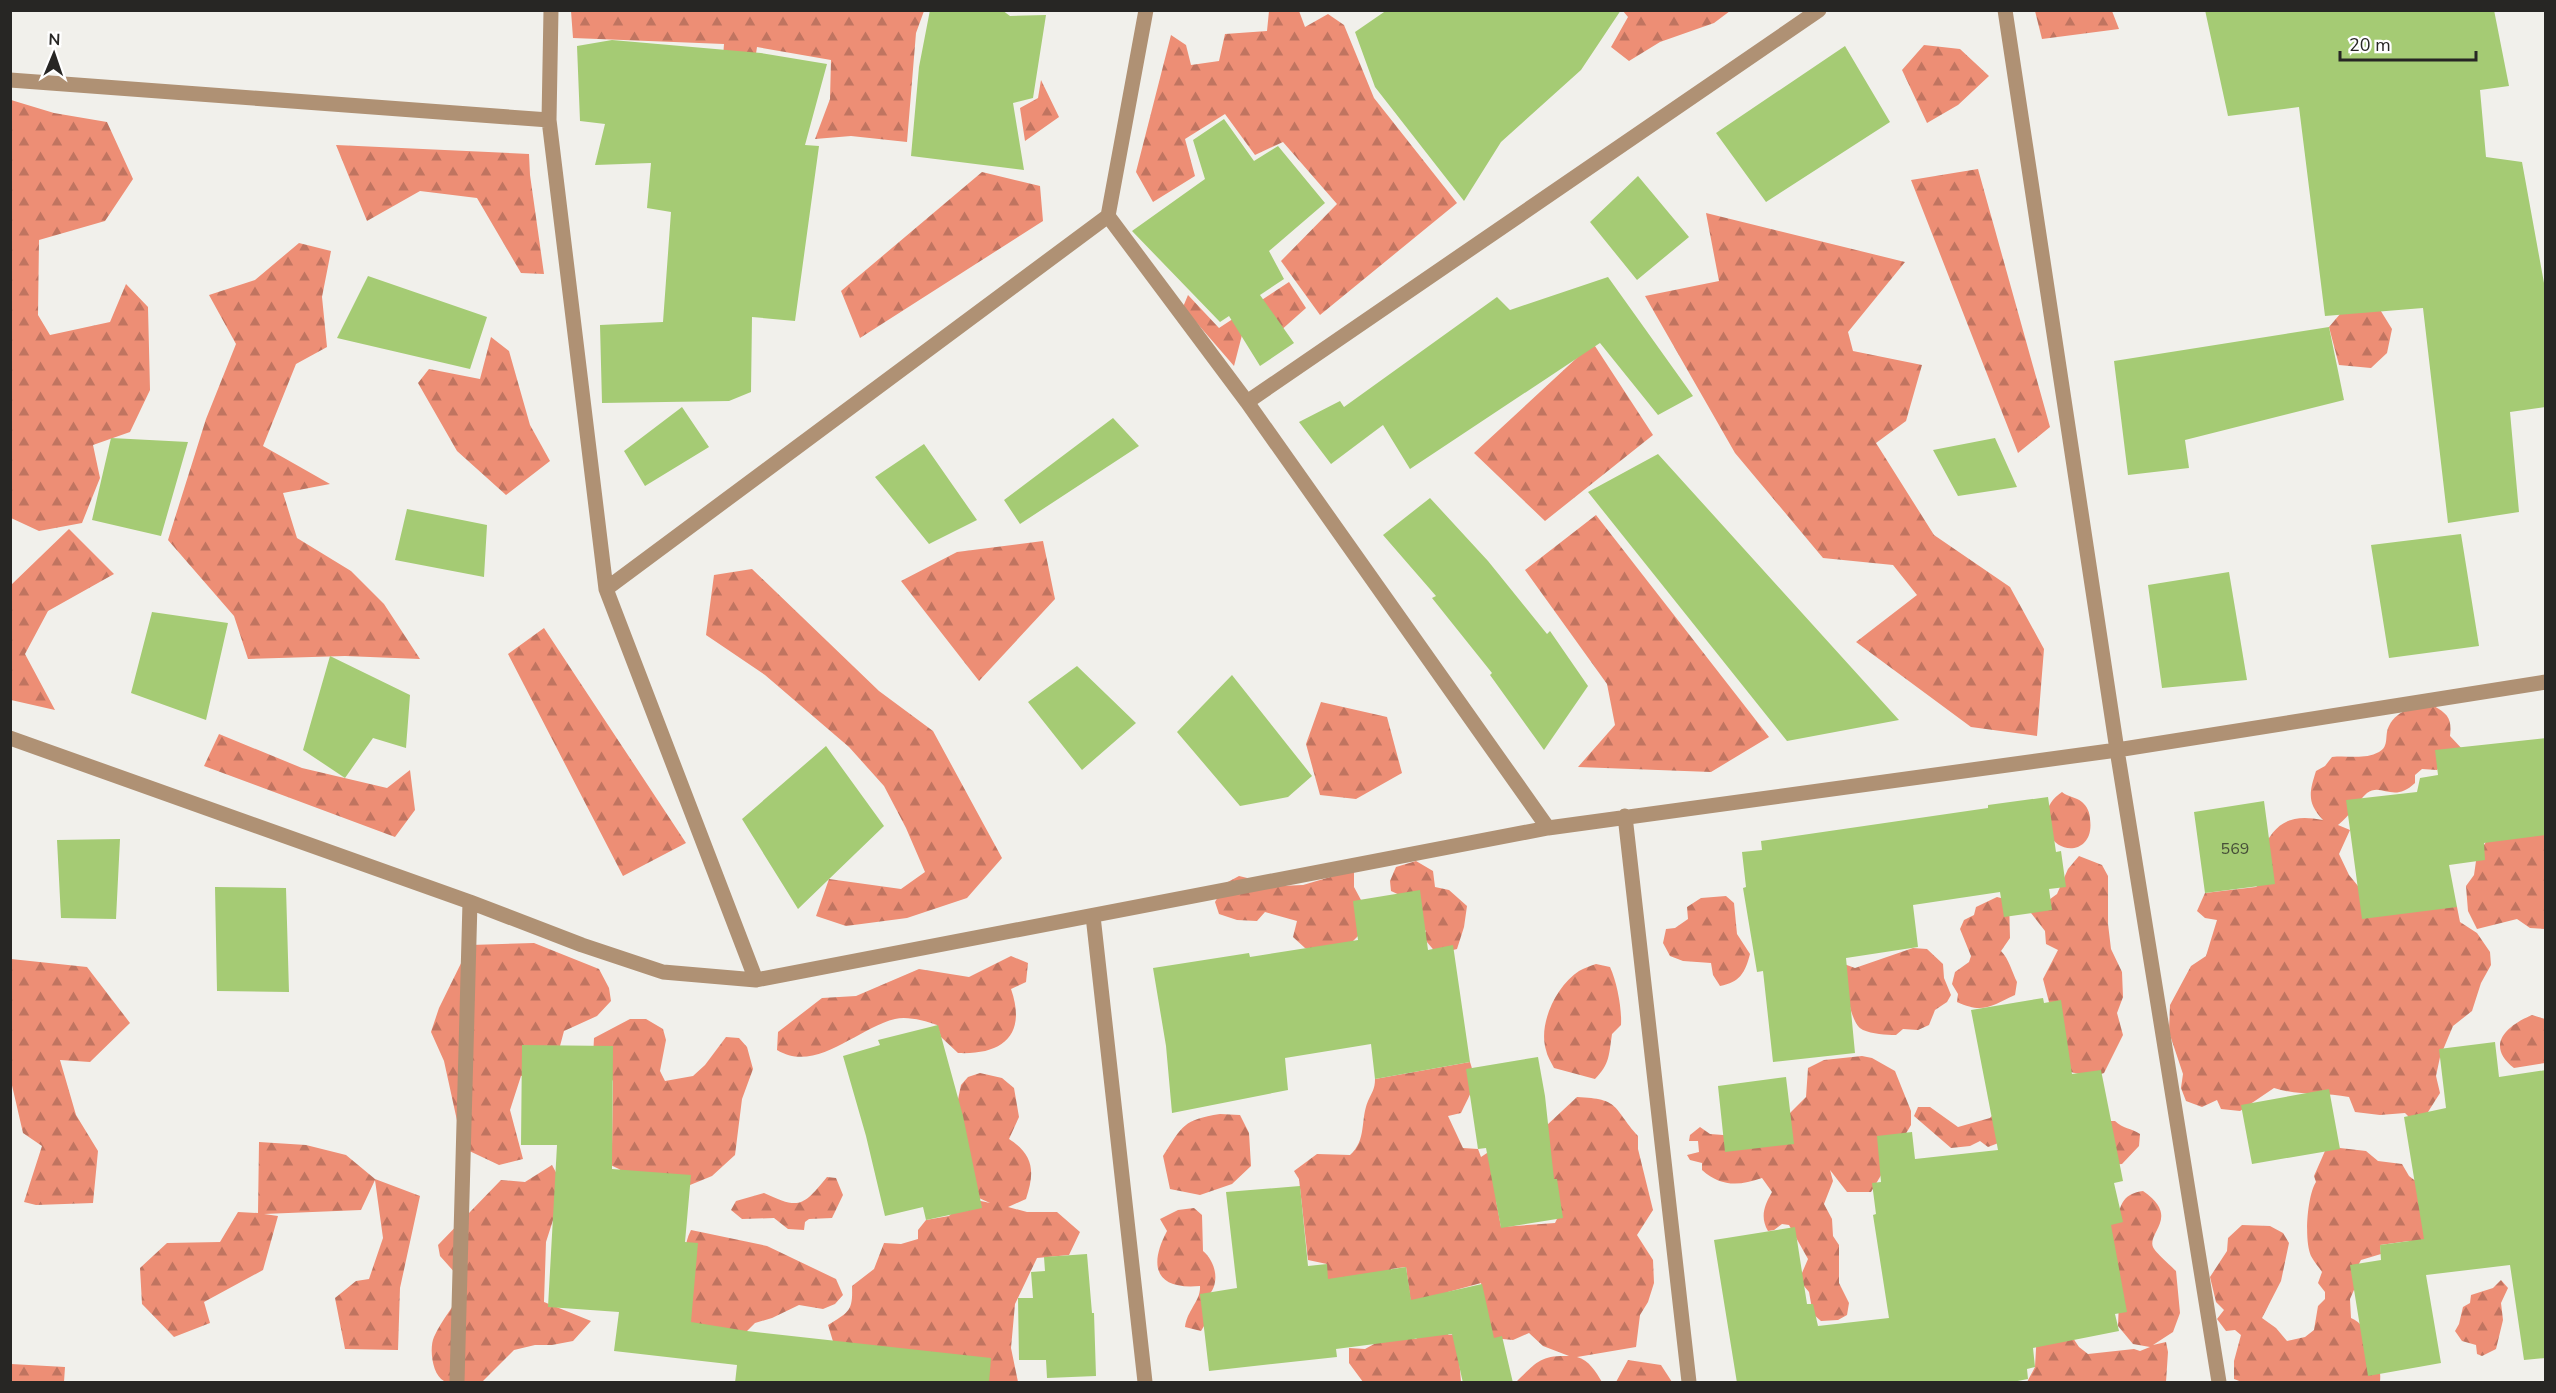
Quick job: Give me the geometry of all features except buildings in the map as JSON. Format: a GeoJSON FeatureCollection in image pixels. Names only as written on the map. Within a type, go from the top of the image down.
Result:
{"type":"FeatureCollection","features":[{"type":"Feature","properties":{"kind":"street"},"geometry":{"type":"LineString","coordinates":[[551,10],[549,120],[606,589],[756,980]]}},
{"type":"Feature","properties":{"kind":"street"},"geometry":{"type":"LineString","coordinates":[[606,589],[1108,216],[1146,10]]}},
{"type":"Feature","properties":{"kind":"street"},"geometry":{"type":"LineString","coordinates":[[1247,402],[1819,10]]}},
{"type":"Feature","properties":{"kind":"street"},"geometry":{"type":"LineString","coordinates":[[2005,10],[2117,750],[2219,1383]]}},
{"type":"Feature","properties":{"kind":"street"},"geometry":{"type":"LineString","coordinates":[[10,80],[549,120]]}},
{"type":"Feature","properties":{"kind":"street"},"geometry":{"type":"LineString","coordinates":[[1108,216],[1247,402],[1548,828]]}},
{"type":"Feature","properties":{"kind":"street"},"geometry":{"type":"LineString","coordinates":[[10,738],[470,902],[582,945],[663,972],[756,980],[1548,828],[2117,750],[2546,682]]}},
{"type":"Feature","properties":{"kind":"street"},"geometry":{"type":"LineString","coordinates":[[1625,816],[1689,1383]]}},
{"type":"Feature","properties":{"kind":"street"},"geometry":{"type":"LineString","coordinates":[[458,1383],[470,902]]}},
{"type":"Feature","properties":{"kind":"street"},"geometry":{"type":"LineString","coordinates":[[1093,916],[1146,1383]]}},
{"type":"Feature","properties":{"kind":"green space"},"geometry":{"type":"Polygon","coordinates":[[[571,11],[924,11],[916,33],[907,142],[851,136],[815,139],[830,99],[831,60],[757,47],[748,107],[720,97],[724,44],[573,38],[571,11]]]}},
{"type":"Feature","properties":{"kind":"green space"},"geometry":{"type":"Polygon","coordinates":[[[1269,11],[1299,11],[1305,27],[1328,14],[1344,25],[1374,98],[1457,203],[1320,315],[1281,261],[1337,204],[1283,142],[1255,155],[1225,114],[1185,139],[1195,176],[1153,202],[1136,172],[1171,35],[1186,45],[1191,65],[1219,61],[1225,34],[1267,31],[1269,11]]]}},
{"type":"Feature","properties":{"kind":"green space"},"geometry":{"type":"Polygon","coordinates":[[[1623,11],[1730,11],[1714,23],[1660,42],[1629,61],[1611,47],[1628,17],[1623,11]]]}},
{"type":"Feature","properties":{"kind":"green space"},"geometry":{"type":"Polygon","coordinates":[[[2035,11],[2112,11],[2119,29],[2042,39],[2035,11]]]}},
{"type":"Feature","properties":{"kind":"green space"},"geometry":{"type":"Polygon","coordinates":[[[1924,45],[1960,49],[1989,76],[1958,105],[1927,123],[1902,70],[1924,45]]]}},
{"type":"Feature","properties":{"kind":"green space"},"geometry":{"type":"Polygon","coordinates":[[[1041,80],[1059,117],[1025,141],[1020,108],[1038,98],[1041,80]]]}},
{"type":"Feature","properties":{"kind":"green space"},"geometry":{"type":"Polygon","coordinates":[[[11,100],[54,113],[107,122],[133,179],[105,221],[39,240],[38,315],[50,335],[110,322],[126,284],[148,307],[150,390],[130,432],[93,445],[100,478],[82,523],[39,531],[11,518],[11,100]]]}},
{"type":"Feature","properties":{"kind":"green space"},"geometry":{"type":"Polygon","coordinates":[[[336,145],[529,154],[544,274],[521,273],[477,198],[420,191],[367,221],[336,145]]]}},
{"type":"Feature","properties":{"kind":"green space"},"geometry":{"type":"Polygon","coordinates":[[[1978,169],[2050,427],[2018,453],[1911,180],[1978,169]]]}},
{"type":"Feature","properties":{"kind":"green space"},"geometry":{"type":"Polygon","coordinates":[[[982,172],[1040,186],[1043,221],[860,338],[841,291],[982,172]]]}},
{"type":"Feature","properties":{"kind":"green space"},"geometry":{"type":"Polygon","coordinates":[[[1706,213],[1905,262],[1848,332],[1853,351],[1922,365],[1906,421],[1876,443],[1934,535],[2010,587],[2044,649],[2037,736],[1971,727],[1856,642],[1917,595],[1893,565],[1823,558],[1735,453],[1645,296],[1719,281],[1706,213]]]}},
{"type":"Feature","properties":{"kind":"green space"},"geometry":{"type":"Polygon","coordinates":[[[299,243],[331,251],[322,297],[327,347],[296,364],[263,446],[330,484],[283,493],[297,538],[351,571],[384,604],[420,659],[345,656],[248,659],[234,616],[168,540],[206,419],[236,344],[209,295],[255,280],[299,243]]]}},
{"type":"Feature","properties":{"kind":"green space"},"geometry":{"type":"Polygon","coordinates":[[[1289,282],[1306,308],[1279,332],[1242,335],[1234,366],[1183,307],[1188,295],[1219,328],[1289,282]]]}},
{"type":"Feature","properties":{"kind":"green space"},"geometry":{"type":"Polygon","coordinates":[[[2346,307],[2379,308],[2392,329],[2387,353],[2371,368],[2339,365],[2329,327],[2346,307]]]}},
{"type":"Feature","properties":{"kind":"green space"},"geometry":{"type":"Polygon","coordinates":[[[491,337],[509,351],[530,425],[550,461],[506,495],[457,451],[418,383],[429,369],[480,379],[491,337]]]}},
{"type":"Feature","properties":{"kind":"green space"},"geometry":{"type":"Polygon","coordinates":[[[1593,343],[1653,435],[1545,521],[1474,453],[1593,343]]]}},
{"type":"Feature","properties":{"kind":"green space"},"geometry":{"type":"Polygon","coordinates":[[[1596,515],[1769,737],[1711,772],[1578,767],[1615,725],[1607,684],[1525,570],[1596,515]]]}},
{"type":"Feature","properties":{"kind":"green space"},"geometry":{"type":"Polygon","coordinates":[[[69,529],[114,574],[48,611],[25,654],[55,710],[11,700],[11,585],[69,529]]]}},
{"type":"Feature","properties":{"kind":"green space"},"geometry":{"type":"Polygon","coordinates":[[[1043,541],[1055,599],[979,681],[901,581],[957,552],[1043,541]]]}},
{"type":"Feature","properties":{"kind":"green space"},"geometry":{"type":"Polygon","coordinates":[[[752,569],[879,691],[933,731],[1002,858],[967,898],[907,918],[846,926],[816,916],[829,879],[901,889],[925,872],[884,786],[849,747],[765,675],[706,635],[714,575],[752,569]]]}},
{"type":"Feature","properties":{"kind":"green space"},"geometry":{"type":"Polygon","coordinates":[[[544,628],[686,843],[623,876],[508,654],[544,628]]]}},
{"type":"Feature","properties":{"kind":"green space"},"geometry":{"type":"Polygon","coordinates":[[[1321,702],[1387,717],[1402,773],[1356,799],[1320,795],[1306,744],[1321,702]]]}},
{"type":"Feature","properties":{"kind":"green space"},"geometry":{"type":"Polygon","coordinates":[[[2434,706],[2448,718],[2450,736],[2464,751],[2444,761],[2437,770],[2422,769],[2415,775],[2415,783],[2400,792],[2372,790],[2338,825],[2350,830],[2339,854],[2349,875],[2358,886],[2445,899],[2457,907],[2460,922],[2477,933],[2490,952],[2491,965],[2481,983],[2472,1011],[2453,1026],[2440,1057],[2436,1076],[2440,1093],[2428,1112],[2413,1121],[2405,1113],[2380,1115],[2355,1112],[2349,1097],[2274,1088],[2240,1111],[2221,1109],[2217,1100],[2202,1107],[2186,1101],[2181,1088],[2183,1074],[2169,1032],[2170,1005],[2191,966],[2206,956],[2217,920],[2205,918],[2197,911],[2205,893],[2256,887],[2270,876],[2272,862],[2260,855],[2277,828],[2284,823],[2301,818],[2323,820],[2314,808],[2311,797],[2316,771],[2325,766],[2332,757],[2362,757],[2379,752],[2386,744],[2389,726],[2397,715],[2415,708],[2434,706]]]}},
{"type":"Feature","properties":{"kind":"green space"},"geometry":{"type":"Polygon","coordinates":[[[219,734],[302,768],[387,788],[410,770],[415,810],[395,837],[204,766],[219,734]]]}},
{"type":"Feature","properties":{"kind":"green space"},"geometry":{"type":"Polygon","coordinates":[[[2062,792],[2082,802],[2089,814],[2090,830],[2087,839],[2075,848],[2060,846],[2048,830],[2049,807],[2062,792]]]}},
{"type":"Feature","properties":{"kind":"green space"},"geometry":{"type":"Polygon","coordinates":[[[2545,821],[2545,929],[2530,928],[2517,919],[2477,929],[2468,911],[2466,886],[2474,875],[2476,861],[2484,845],[2490,836],[2545,821]]]}},
{"type":"Feature","properties":{"kind":"green space"},"geometry":{"type":"Polygon","coordinates":[[[2079,856],[2102,865],[2108,876],[2108,924],[2111,949],[2122,972],[2123,997],[2117,1013],[2123,1035],[2104,1073],[2092,1077],[2062,1070],[2060,1004],[2049,1002],[2043,979],[2058,950],[2046,944],[2045,931],[2031,913],[2057,894],[2068,869],[2079,856]]]}},
{"type":"Feature","properties":{"kind":"green space"},"geometry":{"type":"Polygon","coordinates":[[[1416,861],[1433,871],[1435,887],[1449,890],[1467,906],[1464,927],[1457,949],[1437,954],[1422,936],[1426,931],[1420,927],[1404,897],[1391,891],[1390,881],[1396,867],[1416,861]]]}},
{"type":"Feature","properties":{"kind":"green space"},"geometry":{"type":"Polygon","coordinates":[[[1354,870],[1354,887],[1361,900],[1358,936],[1348,946],[1322,950],[1305,948],[1293,937],[1297,921],[1265,912],[1257,921],[1237,920],[1219,914],[1215,902],[1226,883],[1239,876],[1280,886],[1303,885],[1354,870]]]}},
{"type":"Feature","properties":{"kind":"green space"},"geometry":{"type":"Polygon","coordinates":[[[1726,896],[1734,903],[1737,934],[1750,954],[1741,976],[1720,986],[1713,975],[1711,963],[1683,961],[1670,956],[1663,943],[1666,929],[1675,928],[1688,919],[1687,907],[1701,898],[1726,896]]]}},
{"type":"Feature","properties":{"kind":"green space"},"geometry":{"type":"Polygon","coordinates":[[[1997,897],[2009,900],[2010,938],[2001,951],[2017,982],[2015,995],[1987,1007],[1974,1008],[1957,1002],[1958,994],[1952,984],[1955,972],[1969,962],[1971,956],[1960,929],[1964,920],[1974,915],[1976,907],[1997,897]]]}},
{"type":"Feature","properties":{"kind":"green space"},"geometry":{"type":"Polygon","coordinates":[[[534,943],[599,969],[609,988],[611,1001],[597,1016],[564,1031],[560,1046],[531,1075],[521,1076],[510,1110],[523,1159],[499,1165],[463,1148],[444,1061],[431,1032],[439,1008],[470,945],[534,943]]]}},
{"type":"Feature","properties":{"kind":"green space"},"geometry":{"type":"Polygon","coordinates":[[[1913,948],[1927,949],[1943,964],[1944,978],[1951,995],[1947,1002],[1935,1010],[1929,1025],[1918,1030],[1903,1029],[1896,1035],[1863,1030],[1858,1026],[1851,1010],[1844,964],[1855,968],[1913,948]]]}},
{"type":"Feature","properties":{"kind":"green space"},"geometry":{"type":"Polygon","coordinates":[[[1011,956],[1028,963],[1026,982],[1011,989],[1016,1019],[1013,1030],[999,1046],[974,1053],[958,1053],[941,1037],[937,1025],[905,1018],[881,1024],[836,1047],[807,1057],[792,1056],[777,1050],[778,1032],[822,998],[856,996],[919,969],[969,977],[1011,956]]]}},
{"type":"Feature","properties":{"kind":"green space"},"geometry":{"type":"Polygon","coordinates":[[[11,959],[87,967],[130,1023],[90,1062],[60,1060],[76,1115],[98,1151],[93,1203],[36,1205],[24,1202],[42,1146],[23,1133],[11,1081],[11,959]]]}},
{"type":"Feature","properties":{"kind":"green space"},"geometry":{"type":"Polygon","coordinates":[[[1596,964],[1610,967],[1613,973],[1620,1004],[1621,1025],[1612,1034],[1606,1063],[1595,1079],[1554,1068],[1547,1054],[1544,1040],[1547,1018],[1556,996],[1563,986],[1581,970],[1596,964]]]}},
{"type":"Feature","properties":{"kind":"green space"},"geometry":{"type":"Polygon","coordinates":[[[2532,1015],[2545,1019],[2545,1063],[2514,1068],[2505,1060],[2501,1052],[2502,1037],[2514,1025],[2532,1015]]]}},
{"type":"Feature","properties":{"kind":"green space"},"geometry":{"type":"Polygon","coordinates":[[[630,1019],[646,1019],[663,1029],[666,1040],[660,1071],[665,1081],[693,1076],[705,1065],[726,1037],[739,1038],[747,1047],[753,1069],[742,1099],[735,1155],[712,1176],[690,1185],[641,1184],[619,1169],[589,1155],[612,1146],[613,1081],[593,1058],[594,1038],[630,1019]]]}},
{"type":"Feature","properties":{"kind":"green space"},"geometry":{"type":"Polygon","coordinates":[[[1862,1056],[1872,1058],[1895,1071],[1911,1111],[1911,1125],[1871,1192],[1847,1192],[1830,1170],[1833,1181],[1824,1204],[1832,1219],[1833,1236],[1839,1245],[1839,1283],[1849,1303],[1847,1315],[1838,1320],[1821,1321],[1813,1314],[1809,1292],[1799,1280],[1808,1259],[1789,1225],[1782,1224],[1768,1231],[1764,1221],[1764,1212],[1772,1192],[1762,1178],[1746,1183],[1716,1180],[1702,1170],[1702,1163],[1690,1160],[1687,1155],[1699,1152],[1698,1141],[1689,1141],[1690,1135],[1700,1127],[1710,1134],[1723,1135],[1790,1113],[1806,1097],[1808,1068],[1824,1060],[1862,1056]]]}},
{"type":"Feature","properties":{"kind":"green space"},"geometry":{"type":"Polygon","coordinates":[[[1470,1062],[1473,1083],[1470,1094],[1461,1113],[1448,1116],[1463,1148],[1478,1149],[1481,1157],[1508,1139],[1531,1140],[1577,1097],[1601,1100],[1614,1106],[1638,1136],[1638,1149],[1653,1210],[1637,1235],[1653,1260],[1654,1283],[1648,1302],[1640,1315],[1636,1347],[1577,1357],[1595,1370],[1602,1382],[1516,1382],[1544,1359],[1569,1356],[1543,1346],[1529,1333],[1513,1340],[1493,1338],[1481,1283],[1448,1292],[1455,1323],[1448,1335],[1457,1334],[1461,1382],[1363,1382],[1349,1363],[1349,1348],[1365,1349],[1385,1338],[1416,1339],[1421,1334],[1413,1319],[1406,1267],[1391,1269],[1392,1277],[1321,1294],[1327,1264],[1308,1260],[1299,1179],[1294,1171],[1317,1154],[1350,1155],[1359,1143],[1375,1079],[1470,1062]],[[1557,1179],[1534,1182],[1496,1200],[1501,1227],[1555,1223],[1560,1208],[1554,1193],[1557,1179]]]}},
{"type":"Feature","properties":{"kind":"green space"},"geometry":{"type":"Polygon","coordinates":[[[980,1073],[1002,1078],[1014,1088],[1019,1117],[1009,1139],[1028,1158],[1031,1180],[1026,1199],[1008,1207],[1027,1212],[1057,1212],[1080,1232],[1069,1255],[1037,1258],[1015,1304],[1011,1348],[1018,1382],[953,1382],[835,1348],[828,1325],[848,1310],[852,1301],[852,1286],[874,1269],[884,1243],[901,1244],[918,1239],[918,1230],[926,1220],[949,1216],[967,1198],[990,1203],[979,1198],[954,1119],[961,1085],[968,1077],[980,1073]]]}},
{"type":"Feature","properties":{"kind":"green space"},"geometry":{"type":"Polygon","coordinates":[[[2005,1102],[2001,1142],[1988,1147],[1980,1141],[1970,1146],[1951,1148],[1914,1116],[1918,1107],[1930,1107],[1958,1127],[1990,1118],[2005,1102]]]}},
{"type":"Feature","properties":{"kind":"green space"},"geometry":{"type":"Polygon","coordinates":[[[1220,1114],[1240,1115],[1249,1133],[1251,1166],[1232,1184],[1200,1195],[1170,1189],[1163,1156],[1175,1137],[1191,1122],[1220,1114]]]}},
{"type":"Feature","properties":{"kind":"green space"},"geometry":{"type":"Polygon","coordinates":[[[2106,1121],[2115,1121],[2140,1134],[2139,1146],[2122,1164],[2111,1165],[2106,1121]]]}},
{"type":"Feature","properties":{"kind":"green space"},"geometry":{"type":"Polygon","coordinates":[[[259,1142],[306,1145],[346,1155],[375,1179],[420,1196],[400,1288],[398,1350],[345,1349],[335,1298],[356,1281],[369,1279],[383,1238],[375,1180],[361,1210],[264,1214],[278,1216],[263,1270],[204,1302],[210,1323],[174,1337],[142,1304],[140,1268],[167,1243],[220,1242],[238,1212],[258,1213],[259,1142]]]}},
{"type":"Feature","properties":{"kind":"green space"},"geometry":{"type":"Polygon","coordinates":[[[2340,1148],[2366,1151],[2378,1161],[2402,1164],[2409,1176],[2422,1186],[2427,1243],[2409,1241],[2380,1245],[2381,1254],[2361,1260],[2352,1276],[2357,1283],[2350,1299],[2351,1318],[2365,1329],[2374,1345],[2379,1364],[2380,1382],[2242,1382],[2234,1379],[2234,1361],[2241,1335],[2235,1330],[2226,1331],[2217,1319],[2224,1310],[2216,1302],[2210,1277],[2227,1251],[2228,1238],[2242,1225],[2270,1226],[2283,1233],[2289,1243],[2281,1281],[2262,1318],[2276,1328],[2287,1341],[2305,1337],[2314,1330],[2318,1306],[2325,1299],[2325,1292],[2318,1283],[2322,1272],[2312,1258],[2309,1249],[2307,1230],[2310,1197],[2316,1182],[2314,1176],[2325,1151],[2340,1148]]]}},
{"type":"Feature","properties":{"kind":"green space"},"geometry":{"type":"Polygon","coordinates":[[[552,1165],[560,1180],[554,1217],[546,1242],[544,1302],[591,1321],[573,1341],[514,1350],[482,1382],[458,1384],[444,1381],[434,1367],[432,1354],[434,1337],[465,1284],[440,1256],[438,1245],[501,1180],[525,1182],[552,1165]]]}},
{"type":"Feature","properties":{"kind":"green space"},"geometry":{"type":"Polygon","coordinates":[[[827,1177],[836,1178],[843,1195],[832,1218],[809,1219],[805,1222],[804,1230],[788,1229],[774,1218],[742,1219],[731,1210],[736,1201],[764,1193],[786,1202],[800,1202],[812,1194],[827,1177]]]}},
{"type":"Feature","properties":{"kind":"green space"},"geometry":{"type":"Polygon","coordinates":[[[2143,1191],[2154,1200],[2160,1209],[2160,1223],[2152,1241],[2153,1247],[2176,1271],[2180,1313],[2173,1332],[2153,1345],[2166,1342],[2168,1352],[2166,1382],[2027,1382],[2035,1367],[2037,1331],[2067,1329],[2079,1347],[2088,1354],[2134,1349],[2140,1351],[2150,1347],[2133,1344],[2118,1326],[2119,1301],[2101,1227],[2117,1220],[2120,1208],[2127,1197],[2143,1191]]]}},
{"type":"Feature","properties":{"kind":"green space"},"geometry":{"type":"Polygon","coordinates":[[[1194,1208],[1202,1215],[1203,1251],[1211,1261],[1215,1273],[1214,1286],[1207,1297],[1204,1326],[1201,1331],[1185,1327],[1200,1286],[1185,1286],[1165,1280],[1157,1265],[1161,1244],[1167,1231],[1160,1219],[1178,1210],[1194,1208]]]}},
{"type":"Feature","properties":{"kind":"green space"},"geometry":{"type":"Polygon","coordinates":[[[691,1230],[767,1246],[836,1279],[843,1295],[835,1304],[823,1309],[799,1305],[772,1318],[755,1323],[740,1338],[696,1342],[685,1316],[691,1306],[693,1296],[686,1254],[686,1242],[691,1230]]]}},
{"type":"Feature","properties":{"kind":"green space"},"geometry":{"type":"Polygon","coordinates":[[[2501,1280],[2508,1288],[2501,1303],[2503,1320],[2496,1349],[2482,1356],[2477,1354],[2476,1345],[2462,1341],[2455,1331],[2463,1307],[2470,1303],[2471,1295],[2493,1288],[2501,1280]]]}},
{"type":"Feature","properties":{"kind":"green space"},"geometry":{"type":"Polygon","coordinates":[[[1628,1360],[1661,1365],[1672,1382],[1616,1382],[1628,1360]]]}},
{"type":"Feature","properties":{"kind":"green space"},"geometry":{"type":"Polygon","coordinates":[[[11,1364],[65,1367],[64,1382],[11,1382],[11,1364]]]}}]}
